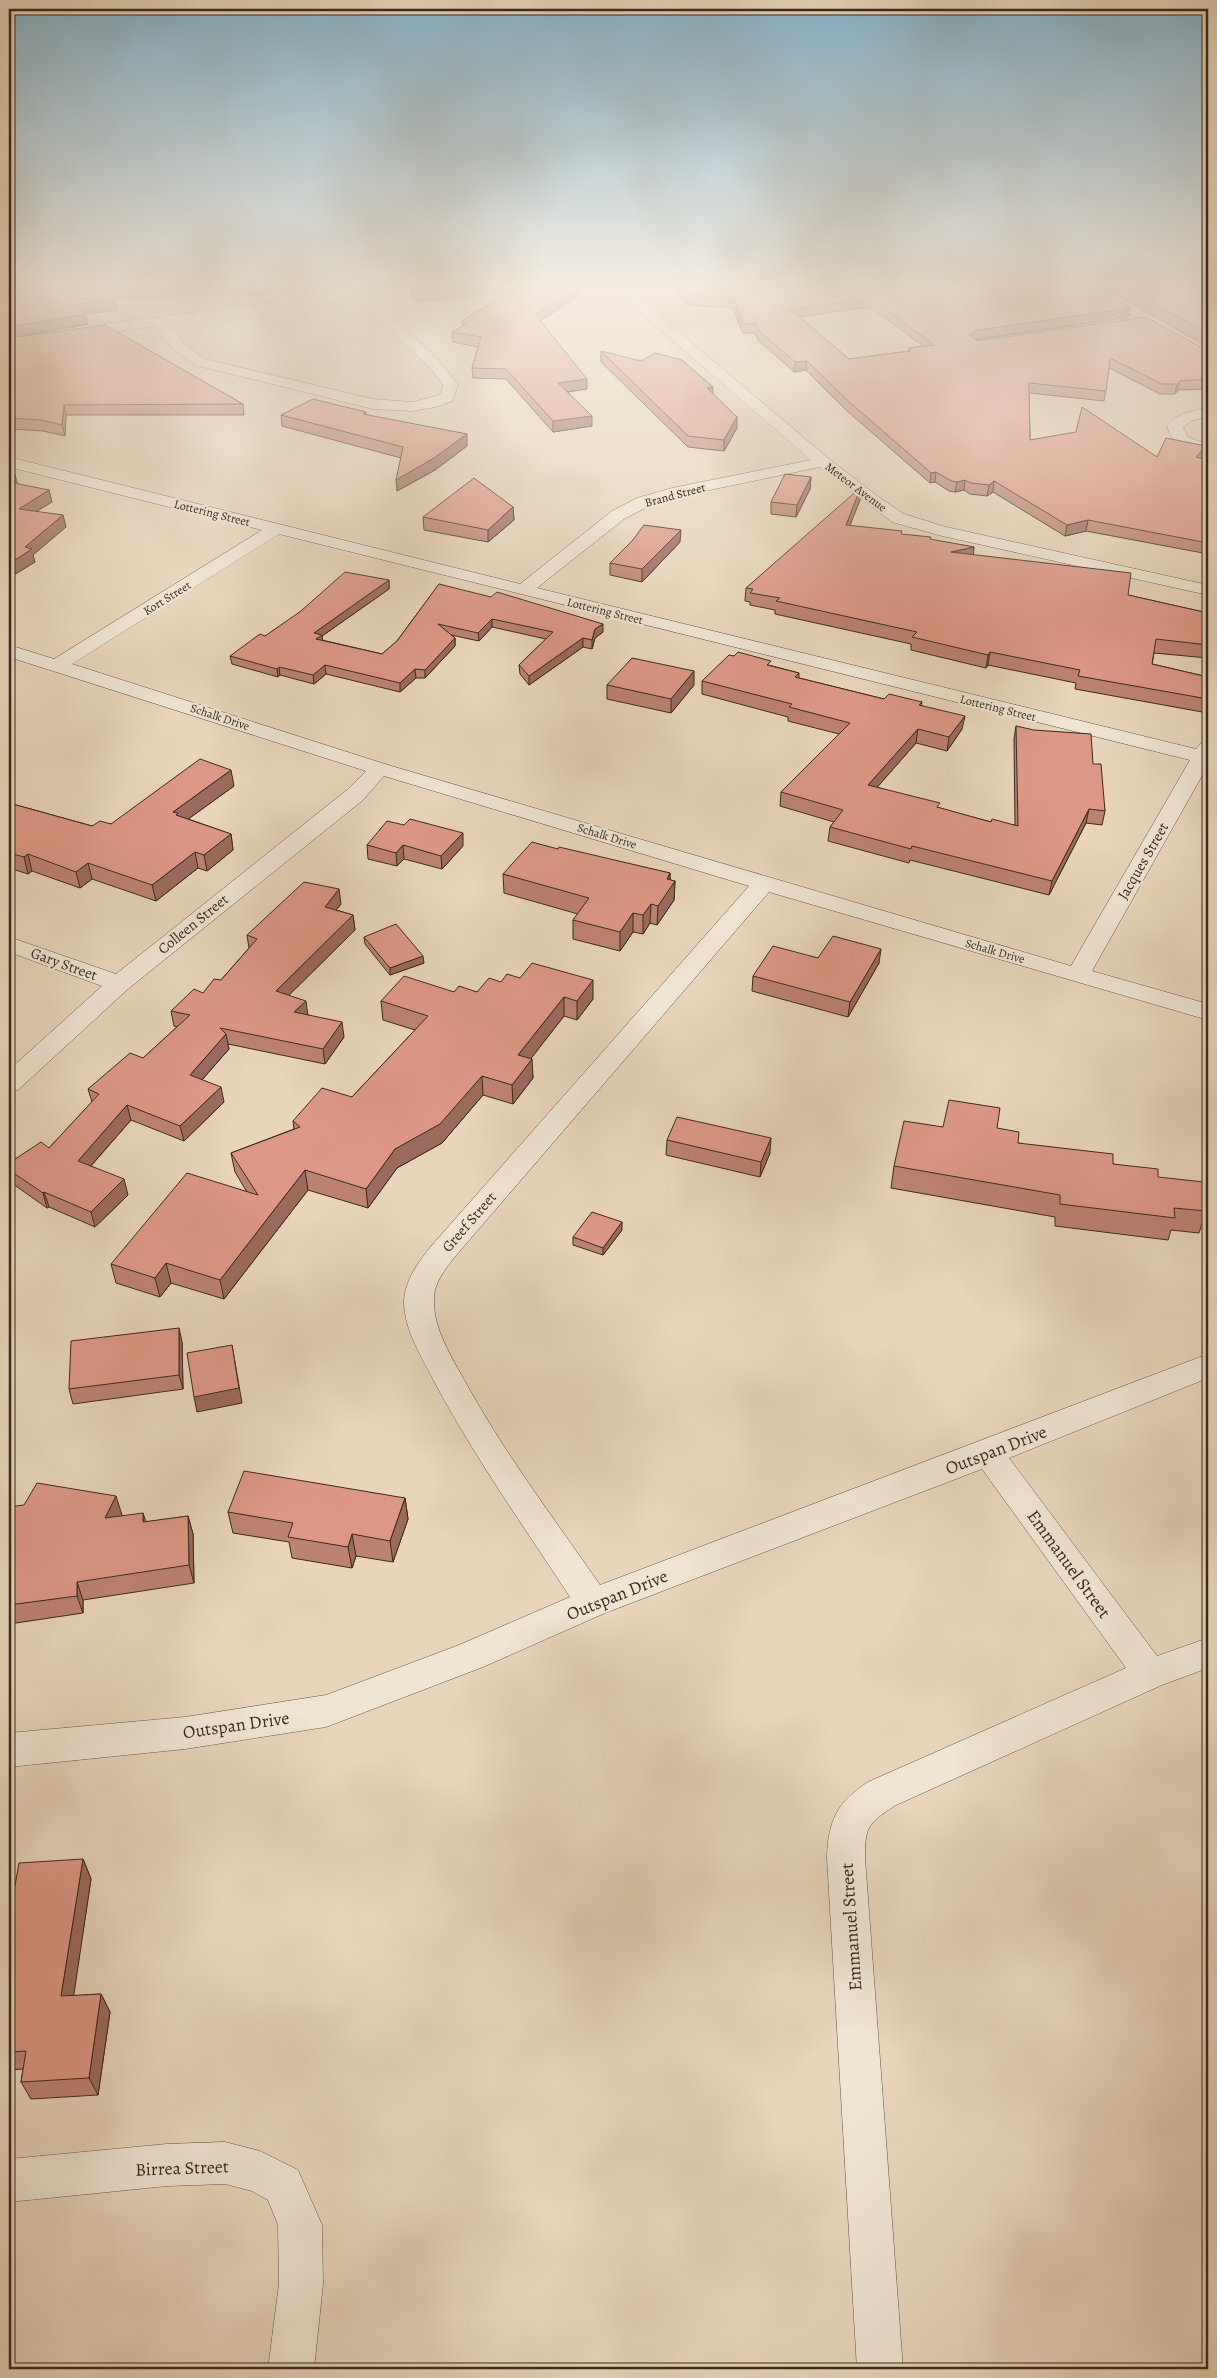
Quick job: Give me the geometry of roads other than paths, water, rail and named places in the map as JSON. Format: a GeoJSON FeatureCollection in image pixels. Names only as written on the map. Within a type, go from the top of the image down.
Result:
{"type":"FeatureCollection","features":[{"type":"Feature","properties":{"kind":"street"},"geometry":{"type":"LineString","coordinates":[[353,399],[392,406],[424,405],[445,399]]}},
{"type":"Feature","properties":{"kind":"street","name":"Meteor Avenue"},"geometry":{"type":"LineString","coordinates":[[749,399],[823,462],[874,502],[898,518],[921,526],[1208,590]]}},
{"type":"Feature","properties":{"kind":"street"},"geometry":{"type":"LineString","coordinates":[[1208,412],[1188,417],[1176,426],[1176,431],[1184,442],[1208,450]]}},
{"type":"Feature","properties":{"kind":"street","name":"Lottering Street"},"geometry":{"type":"LineString","coordinates":[[9,462],[523,590],[1205,752]]}},
{"type":"Feature","properties":{"kind":"street","name":"Brand Street"},"geometry":{"type":"LineString","coordinates":[[523,590],[618,516],[643,502],[672,493],[823,462]]}},
{"type":"Feature","properties":{"kind":"street","name":"Kort Street"},"geometry":{"type":"LineString","coordinates":[[57,665],[276,529]]}},
{"type":"Feature","properties":{"kind":"street","name":"Schalk Drive"},"geometry":{"type":"LineString","coordinates":[[9,651],[380,768],[559,821],[763,885],[1208,1012]]}},
{"type":"Feature","properties":{"kind":"street","name":"Jacques Street"},"geometry":{"type":"LineString","coordinates":[[1078,975],[1205,752]]}},
{"type":"Feature","properties":{"kind":"street","name":"Colleen Street"},"geometry":{"type":"LineString","coordinates":[[9,1084],[119,984],[355,794],[380,768]]}},
{"type":"Feature","properties":{"kind":"street","name":"Greef Street"},"geometry":{"type":"LineString","coordinates":[[593,1603],[481,1436],[454,1391],[424,1329],[419,1297],[429,1269],[448,1246],[763,885]]}},
{"type":"Feature","properties":{"kind":"street","name":"Gary Street"},"geometry":{"type":"LineString","coordinates":[[9,944],[119,984]]}},
{"type":"Feature","properties":{"kind":"street","name":"Outspan Drive"},"geometry":{"type":"LineString","coordinates":[[9,1750],[185,1733],[326,1711],[471,1656],[593,1603],[988,1453],[1208,1366]]}},
{"type":"Feature","properties":{"kind":"street","name":"Emmanuel Street"},"geometry":{"type":"LineString","coordinates":[[988,1453],[1150,1674]]}},
{"type":"Feature","properties":{"kind":"street","name":"Emmanuel Street"},"geometry":{"type":"LineString","coordinates":[[880,2369],[846,1858],[846,1832],[851,1817],[866,1803],[881,1794],[1150,1674],[1208,1653]]}},
{"type":"Feature","properties":{"kind":"street","name":"Birrea Street"},"geometry":{"type":"LineString","coordinates":[[9,2181],[167,2165],[225,2163],[260,2172],[283,2185],[300,2225],[301,2284],[291,2369]]}}]}
